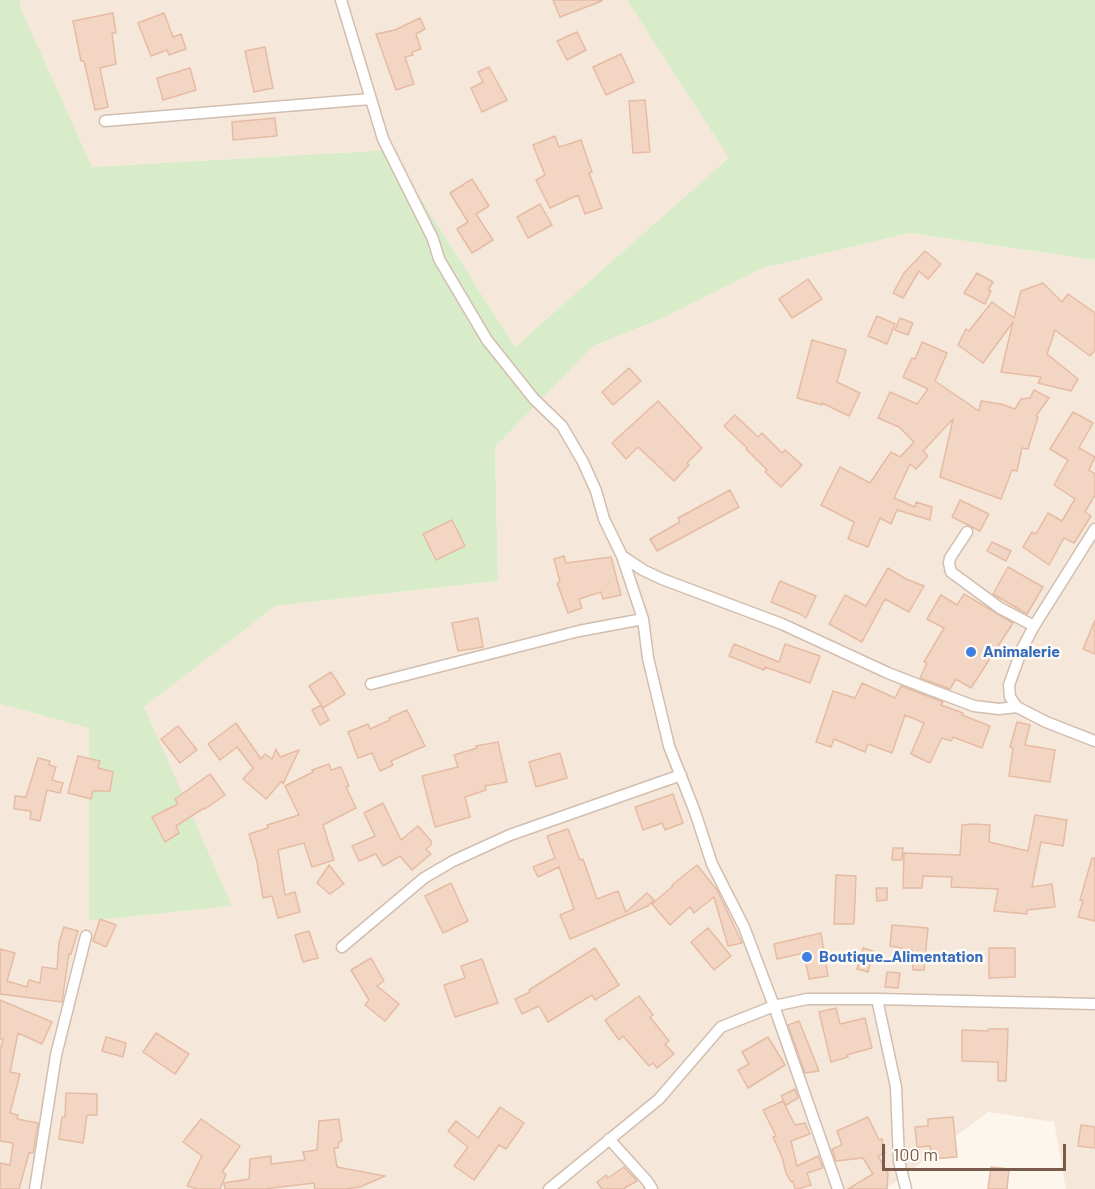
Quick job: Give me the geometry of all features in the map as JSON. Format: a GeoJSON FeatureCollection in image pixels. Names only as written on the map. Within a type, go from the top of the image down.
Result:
{"type":"FeatureCollection","features":[{"type":"Feature","properties":{"kind":"street"},"geometry":{"type":"LineString","coordinates":[[341,0],[383,139],[433,238],[440,259],[487,340],[534,399],[562,426],[583,462],[596,491],[604,519],[622,556],[643,619],[648,658],[669,747],[712,864],[744,927],[838,1189]]}},
{"type":"Feature","properties":{"kind":"street"},"geometry":{"type":"LineString","coordinates":[[105,121],[370,99]]}},
{"type":"Feature","properties":{"kind":"street"},"geometry":{"type":"LineString","coordinates":[[1095,529],[1034,626],[1022,649],[1009,685],[1010,697],[1017,707],[1046,722],[1095,741]]}},
{"type":"Feature","properties":{"kind":"street"},"geometry":{"type":"LineString","coordinates":[[968,532],[950,558],[951,572],[1000,608],[1034,626]]}},
{"type":"Feature","properties":{"kind":"street"},"geometry":{"type":"LineString","coordinates":[[622,556],[662,579],[782,624],[888,673],[929,689],[974,706],[999,709],[1017,707]]}},
{"type":"Feature","properties":{"kind":"street"},"geometry":{"type":"LineString","coordinates":[[371,684],[579,631],[643,619]]}},
{"type":"Feature","properties":{"kind":"street"},"geometry":{"type":"LineString","coordinates":[[342,947],[424,878],[453,861],[510,835],[681,776]]}},
{"type":"Feature","properties":{"kind":"street"},"geometry":{"type":"LineString","coordinates":[[35,1189],[56,1055],[86,936]]}},
{"type":"Feature","properties":{"kind":"street"},"geometry":{"type":"LineString","coordinates":[[549,1189],[659,1099],[721,1028],[774,1006],[807,999],[1095,1004]]}},
{"type":"Feature","properties":{"kind":"street"},"geometry":{"type":"LineString","coordinates":[[877,999],[896,1087],[899,1161],[906,1189]]}},
{"type":"Feature","properties":{"kind":"street"},"geometry":{"type":"LineString","coordinates":[[609,1139],[652,1189]]}},
{"type":"Feature","properties":{"kind":"shaded area"},"geometry":{"type":"Polygon","coordinates":[[[21,0],[627,0],[730,158],[515,347],[390,150],[92,167],[18,5],[21,0]]]}},
{"type":"Feature","properties":{"kind":"shaded area"},"geometry":{"type":"Polygon","coordinates":[[[910,233],[1095,260],[1095,1189],[1066,1189],[1054,1122],[988,1112],[886,1189],[0,1189],[0,704],[90,728],[89,921],[232,906],[143,707],[275,606],[498,581],[495,447],[593,346],[663,318],[763,268],[910,233]]]}},
{"type":"Feature","properties":{"kind":"green space"},"geometry":{"type":"Polygon","coordinates":[[[0,0],[21,0],[19,5],[92,167],[390,150],[515,347],[729,158],[627,0],[1095,0],[1095,260],[910,233],[763,268],[663,318],[593,346],[495,447],[498,581],[275,606],[144,707],[232,906],[89,921],[89,728],[0,704],[0,0]]]}},
{"type":"Feature","properties":{"kind":"building"},"geometry":{"type":"Polygon","coordinates":[[[553,0],[601,0],[602,1],[560,17],[553,0]]]}},
{"type":"Feature","properties":{"kind":"building"},"geometry":{"type":"Polygon","coordinates":[[[113,13],[116,33],[112,33],[116,64],[100,68],[108,107],[95,110],[84,61],[81,61],[73,21],[113,13]]]}},
{"type":"Feature","properties":{"kind":"building"},"geometry":{"type":"Polygon","coordinates":[[[164,13],[173,37],[181,34],[186,49],[169,55],[167,50],[151,56],[138,23],[164,13]]]}},
{"type":"Feature","properties":{"kind":"building"},"geometry":{"type":"Polygon","coordinates":[[[420,18],[425,29],[416,34],[421,49],[405,57],[414,84],[396,90],[376,34],[395,30],[420,18]]]}},
{"type":"Feature","properties":{"kind":"building"},"geometry":{"type":"Polygon","coordinates":[[[577,32],[586,50],[567,60],[557,41],[577,32]]]}},
{"type":"Feature","properties":{"kind":"building"},"geometry":{"type":"Polygon","coordinates":[[[265,47],[273,88],[254,92],[245,51],[265,47]]]}},
{"type":"Feature","properties":{"kind":"building"},"geometry":{"type":"Polygon","coordinates":[[[621,54],[634,82],[606,95],[593,67],[621,54]]]}},
{"type":"Feature","properties":{"kind":"building"},"geometry":{"type":"Polygon","coordinates":[[[489,67],[507,100],[482,112],[471,88],[483,82],[478,72],[489,67]]]}},
{"type":"Feature","properties":{"kind":"building"},"geometry":{"type":"Polygon","coordinates":[[[190,68],[196,90],[163,100],[157,78],[190,68]]]}},
{"type":"Feature","properties":{"kind":"building"},"geometry":{"type":"Polygon","coordinates":[[[645,100],[650,152],[633,153],[629,101],[645,100]]]}},
{"type":"Feature","properties":{"kind":"building"},"geometry":{"type":"Polygon","coordinates":[[[275,118],[277,136],[233,140],[232,122],[275,118]]]}},
{"type":"Feature","properties":{"kind":"building"},"geometry":{"type":"Polygon","coordinates":[[[555,136],[559,147],[581,140],[592,172],[589,173],[602,208],[585,214],[578,195],[550,208],[536,180],[545,175],[533,145],[555,136]]]}},
{"type":"Feature","properties":{"kind":"building"},"geometry":{"type":"Polygon","coordinates":[[[472,179],[489,206],[476,214],[493,240],[472,253],[457,229],[468,222],[450,193],[472,179]]]}},
{"type":"Feature","properties":{"kind":"building"},"geometry":{"type":"Polygon","coordinates":[[[540,204],[552,225],[528,238],[517,217],[540,204]]]}},
{"type":"Feature","properties":{"kind":"building"},"geometry":{"type":"Polygon","coordinates":[[[925,251],[941,264],[928,279],[919,271],[903,298],[893,293],[904,273],[925,251]]]}},
{"type":"Feature","properties":{"kind":"building"},"geometry":{"type":"Polygon","coordinates":[[[977,273],[993,282],[988,290],[991,291],[985,304],[964,293],[977,273]]]}},
{"type":"Feature","properties":{"kind":"building"},"geometry":{"type":"Polygon","coordinates":[[[808,279],[822,299],[792,318],[779,299],[808,279]]]}},
{"type":"Feature","properties":{"kind":"building"},"geometry":{"type":"Polygon","coordinates":[[[1043,283],[1062,302],[1068,294],[1095,313],[1095,350],[1090,356],[1055,330],[1047,354],[1078,379],[1071,391],[1038,383],[1041,377],[1001,372],[1013,322],[983,363],[958,345],[966,329],[969,331],[992,302],[1014,318],[1021,291],[1043,283]]]}},
{"type":"Feature","properties":{"kind":"building"},"geometry":{"type":"Polygon","coordinates":[[[877,316],[895,324],[887,344],[868,336],[877,316]]]}},
{"type":"Feature","properties":{"kind":"building"},"geometry":{"type":"Polygon","coordinates":[[[900,318],[913,323],[908,335],[895,330],[900,318]]]}},
{"type":"Feature","properties":{"kind":"building"},"geometry":{"type":"Polygon","coordinates":[[[812,340],[846,350],[837,382],[860,393],[849,416],[822,403],[822,405],[797,398],[812,340]]]}},
{"type":"Feature","properties":{"kind":"building"},"geometry":{"type":"Polygon","coordinates":[[[922,342],[947,353],[935,381],[979,411],[981,401],[1015,409],[1021,399],[1030,398],[1034,390],[1049,398],[1036,416],[1038,417],[1028,449],[1022,448],[1017,471],[1012,470],[1001,499],[940,477],[953,419],[923,451],[928,456],[916,469],[910,464],[894,498],[915,507],[916,502],[932,507],[930,520],[897,510],[891,524],[880,518],[868,547],[848,539],[854,522],[821,505],[840,467],[870,483],[891,452],[900,457],[914,442],[899,427],[878,418],[890,392],[917,404],[928,389],[903,377],[912,358],[915,359],[922,342]]]}},
{"type":"Feature","properties":{"kind":"building"},"geometry":{"type":"Polygon","coordinates":[[[629,368],[641,381],[613,405],[602,392],[629,368]]]}},
{"type":"Feature","properties":{"kind":"building"},"geometry":{"type":"Polygon","coordinates":[[[658,401],[702,448],[674,481],[638,447],[626,459],[612,443],[658,401]]]}},
{"type":"Feature","properties":{"kind":"building"},"geometry":{"type":"Polygon","coordinates":[[[1073,412],[1093,423],[1079,448],[1095,457],[1089,470],[1095,474],[1095,495],[1085,512],[1091,516],[1074,543],[1064,538],[1049,565],[1023,547],[1032,532],[1036,534],[1048,513],[1062,521],[1075,499],[1054,485],[1068,460],[1050,449],[1073,412]]]}},
{"type":"Feature","properties":{"kind":"building"},"geometry":{"type":"Polygon","coordinates":[[[735,415],[758,437],[762,433],[782,453],[785,450],[802,465],[781,487],[724,426],[735,415]]]}},
{"type":"Feature","properties":{"kind":"building"},"geometry":{"type":"Polygon","coordinates":[[[730,490],[739,507],[657,551],[650,539],[680,522],[678,518],[730,490]]]}},
{"type":"Feature","properties":{"kind":"building"},"geometry":{"type":"Polygon","coordinates":[[[960,500],[989,514],[980,531],[952,517],[960,500]]]}},
{"type":"Feature","properties":{"kind":"building"},"geometry":{"type":"Polygon","coordinates":[[[452,520],[465,546],[436,560],[423,534],[452,520]]]}},
{"type":"Feature","properties":{"kind":"building"},"geometry":{"type":"Polygon","coordinates":[[[992,542],[1011,551],[1006,561],[987,551],[992,542]]]}},
{"type":"Feature","properties":{"kind":"building"},"geometry":{"type":"Polygon","coordinates":[[[564,556],[566,563],[611,557],[621,595],[603,599],[601,592],[579,599],[582,608],[568,613],[557,583],[560,582],[554,559],[564,556]]]}},
{"type":"Feature","properties":{"kind":"building"},"geometry":{"type":"Polygon","coordinates":[[[1008,567],[1043,587],[1027,614],[993,594],[1008,567]]]}},
{"type":"Feature","properties":{"kind":"building"},"geometry":{"type":"Polygon","coordinates":[[[888,568],[924,586],[909,612],[885,599],[862,642],[829,624],[845,595],[866,606],[888,568]]]}},
{"type":"Feature","properties":{"kind":"building"},"geometry":{"type":"Polygon","coordinates":[[[780,581],[816,596],[806,618],[771,602],[780,581]]]}},
{"type":"Feature","properties":{"kind":"building"},"geometry":{"type":"Polygon","coordinates":[[[964,594],[1013,623],[971,688],[956,679],[950,689],[920,678],[927,663],[924,662],[944,628],[927,619],[941,595],[957,605],[964,594]]]}},
{"type":"Feature","properties":{"kind":"building"},"geometry":{"type":"Polygon","coordinates":[[[478,618],[483,647],[458,651],[452,623],[478,618]]]}},
{"type":"Feature","properties":{"kind":"building"},"geometry":{"type":"Polygon","coordinates":[[[1095,620],[1095,654],[1083,649],[1095,620]]]}},
{"type":"Feature","properties":{"kind":"building"},"geometry":{"type":"Polygon","coordinates":[[[734,644],[779,662],[785,644],[820,656],[810,683],[765,667],[764,670],[729,656],[734,644]]]}},
{"type":"Feature","properties":{"kind":"building"},"geometry":{"type":"Polygon","coordinates":[[[331,672],[345,694],[323,708],[309,686],[331,672]]]}},
{"type":"Feature","properties":{"kind":"building"},"geometry":{"type":"Polygon","coordinates":[[[862,683],[895,698],[901,686],[943,702],[941,705],[990,726],[982,748],[953,737],[951,741],[942,738],[930,763],[911,754],[924,723],[905,715],[892,753],[868,744],[865,752],[834,739],[831,747],[816,742],[833,691],[855,698],[862,683]]]}},
{"type":"Feature","properties":{"kind":"building"},"geometry":{"type":"Polygon","coordinates":[[[321,705],[329,720],[320,725],[312,710],[321,705]]]}},
{"type":"Feature","properties":{"kind":"building"},"geometry":{"type":"Polygon","coordinates":[[[407,710],[425,746],[391,761],[393,765],[380,771],[372,753],[358,758],[348,732],[368,724],[370,729],[407,710]]]}},
{"type":"Feature","properties":{"kind":"building"},"geometry":{"type":"Polygon","coordinates":[[[1017,722],[1030,725],[1025,745],[1055,750],[1050,782],[1009,776],[1013,748],[1010,747],[1017,722]]]}},
{"type":"Feature","properties":{"kind":"building"},"geometry":{"type":"Polygon","coordinates":[[[236,723],[261,759],[265,754],[272,759],[276,749],[280,757],[299,750],[283,784],[282,781],[266,799],[243,779],[253,768],[237,747],[220,760],[208,744],[236,723]]]}},
{"type":"Feature","properties":{"kind":"building"},"geometry":{"type":"Polygon","coordinates":[[[178,726],[197,750],[180,763],[161,739],[178,726]]]}},
{"type":"Feature","properties":{"kind":"building"},"geometry":{"type":"Polygon","coordinates":[[[498,742],[507,782],[485,786],[486,790],[465,797],[470,817],[435,827],[422,776],[458,767],[454,755],[477,748],[476,746],[498,742]]]}},
{"type":"Feature","properties":{"kind":"building"},"geometry":{"type":"Polygon","coordinates":[[[560,753],[567,778],[536,787],[529,762],[560,753]]]}},
{"type":"Feature","properties":{"kind":"building"},"geometry":{"type":"Polygon","coordinates":[[[78,756],[100,761],[98,768],[113,772],[110,791],[93,791],[91,799],[68,793],[78,756]]]}},
{"type":"Feature","properties":{"kind":"building"},"geometry":{"type":"Polygon","coordinates":[[[38,758],[50,761],[49,765],[56,767],[52,780],[63,783],[60,793],[47,790],[40,821],[30,819],[31,811],[14,809],[15,796],[26,797],[38,758]]]}},
{"type":"Feature","properties":{"kind":"building"},"geometry":{"type":"Polygon","coordinates":[[[329,764],[331,770],[341,767],[349,786],[346,787],[356,808],[323,825],[334,860],[312,867],[304,843],[278,850],[285,895],[295,892],[300,912],[278,918],[272,896],[263,898],[257,862],[249,834],[268,828],[267,825],[299,815],[285,786],[313,772],[312,770],[329,764]]]}},
{"type":"Feature","properties":{"kind":"building"},"geometry":{"type":"Polygon","coordinates":[[[210,774],[225,795],[176,826],[179,833],[165,842],[152,817],[178,804],[175,799],[210,774]]]}},
{"type":"Feature","properties":{"kind":"building"},"geometry":{"type":"Polygon","coordinates":[[[673,794],[683,823],[665,830],[662,823],[643,830],[635,807],[673,794]]]}},
{"type":"Feature","properties":{"kind":"building"},"geometry":{"type":"Polygon","coordinates":[[[383,803],[401,840],[418,826],[431,841],[431,845],[426,849],[431,854],[412,870],[400,856],[383,866],[376,854],[359,861],[352,846],[375,836],[364,813],[383,803]]]}},
{"type":"Feature","properties":{"kind":"building"},"geometry":{"type":"Polygon","coordinates":[[[1035,815],[1067,820],[1063,846],[1041,842],[1032,887],[1052,884],[1055,907],[1027,910],[1027,914],[994,911],[998,889],[951,887],[952,877],[923,876],[922,888],[903,888],[904,853],[960,855],[962,825],[973,824],[990,825],[989,842],[1028,851],[1035,815]]]}},
{"type":"Feature","properties":{"kind":"building"},"geometry":{"type":"Polygon","coordinates":[[[568,829],[580,860],[583,859],[597,899],[618,891],[626,912],[647,893],[654,900],[648,906],[570,939],[560,915],[574,909],[559,867],[538,877],[533,867],[555,858],[547,836],[568,829]]]}},
{"type":"Feature","properties":{"kind":"building"},"geometry":{"type":"Polygon","coordinates":[[[893,848],[903,848],[902,860],[892,860],[893,848]]]}},
{"type":"Feature","properties":{"kind":"building"},"geometry":{"type":"Polygon","coordinates":[[[1092,858],[1095,858],[1095,921],[1078,917],[1083,901],[1080,900],[1092,858]]]}},
{"type":"Feature","properties":{"kind":"building"},"geometry":{"type":"Polygon","coordinates":[[[329,865],[344,884],[330,894],[317,883],[329,865]]]}},
{"type":"Feature","properties":{"kind":"building"},"geometry":{"type":"Polygon","coordinates":[[[697,865],[717,890],[742,943],[728,946],[714,897],[694,913],[690,907],[670,925],[652,904],[697,865]]]}},
{"type":"Feature","properties":{"kind":"building"},"geometry":{"type":"Polygon","coordinates":[[[836,875],[856,876],[854,924],[834,924],[836,875]]]}},
{"type":"Feature","properties":{"kind":"building"},"geometry":{"type":"Polygon","coordinates":[[[451,883],[468,921],[443,933],[425,896],[451,883]]]}},
{"type":"Feature","properties":{"kind":"building"},"geometry":{"type":"Polygon","coordinates":[[[876,888],[887,888],[887,900],[877,901],[876,888]]]}},
{"type":"Feature","properties":{"kind":"building"},"geometry":{"type":"Polygon","coordinates":[[[100,919],[116,925],[106,947],[93,941],[100,919]]]}},
{"type":"Feature","properties":{"kind":"building"},"geometry":{"type":"Polygon","coordinates":[[[892,925],[928,928],[924,970],[913,970],[912,950],[890,946],[892,925]]]}},
{"type":"Feature","properties":{"kind":"building"},"geometry":{"type":"Polygon","coordinates":[[[64,927],[78,931],[71,954],[69,954],[62,1002],[0,994],[0,949],[15,953],[7,981],[27,987],[29,980],[40,983],[42,967],[57,969],[59,942],[64,927]]]}},
{"type":"Feature","properties":{"kind":"building"},"geometry":{"type":"Polygon","coordinates":[[[708,928],[731,956],[714,970],[691,942],[708,928]]]}},
{"type":"Feature","properties":{"kind":"building"},"geometry":{"type":"Polygon","coordinates":[[[309,931],[318,958],[303,962],[295,935],[309,931]]]}},
{"type":"Feature","properties":{"kind":"building"},"geometry":{"type":"Polygon","coordinates":[[[821,933],[828,976],[809,979],[804,953],[777,959],[774,944],[821,933]]]}},
{"type":"Feature","properties":{"kind":"building"},"geometry":{"type":"Polygon","coordinates":[[[595,948],[619,985],[595,1000],[592,995],[548,1022],[539,1006],[522,1014],[515,999],[530,992],[529,990],[595,948]]]}},
{"type":"Feature","properties":{"kind":"building"},"geometry":{"type":"Polygon","coordinates":[[[863,948],[873,951],[868,972],[857,969],[863,948]]]}},
{"type":"Feature","properties":{"kind":"building"},"geometry":{"type":"Polygon","coordinates":[[[989,948],[1015,948],[1015,977],[989,978],[989,948]]]}},
{"type":"Feature","properties":{"kind":"building"},"geometry":{"type":"Polygon","coordinates":[[[371,958],[384,981],[377,986],[399,1004],[385,1021],[365,1005],[369,1000],[351,970],[371,958]]]}},
{"type":"Feature","properties":{"kind":"building"},"geometry":{"type":"Polygon","coordinates":[[[482,959],[498,1003],[455,1017],[444,985],[465,978],[461,966],[482,959]]]}},
{"type":"Feature","properties":{"kind":"building"},"geometry":{"type":"Polygon","coordinates":[[[887,972],[900,973],[898,988],[885,987],[887,972]]]}},
{"type":"Feature","properties":{"kind":"building"},"geometry":{"type":"Polygon","coordinates":[[[639,996],[653,1015],[650,1017],[669,1041],[665,1044],[674,1054],[657,1068],[653,1063],[649,1066],[623,1036],[619,1040],[605,1020],[639,996]]]}},
{"type":"Feature","properties":{"kind":"building"},"geometry":{"type":"Polygon","coordinates":[[[0,1000],[52,1022],[42,1044],[18,1033],[10,1072],[20,1074],[10,1113],[18,1115],[17,1119],[38,1123],[33,1153],[29,1153],[19,1189],[0,1189],[0,1163],[10,1165],[13,1143],[0,1141],[0,1051],[3,1039],[0,1039],[0,1000]]]}},
{"type":"Feature","properties":{"kind":"building"},"geometry":{"type":"Polygon","coordinates":[[[836,1008],[840,1024],[865,1018],[872,1048],[831,1062],[819,1012],[836,1008]]]}},
{"type":"Feature","properties":{"kind":"building"},"geometry":{"type":"Polygon","coordinates":[[[799,1021],[819,1071],[805,1073],[788,1025],[799,1021]]]}},
{"type":"Feature","properties":{"kind":"building"},"geometry":{"type":"Polygon","coordinates":[[[989,1029],[1008,1029],[1006,1081],[998,1081],[998,1062],[962,1061],[962,1030],[988,1031],[989,1029]]]}},
{"type":"Feature","properties":{"kind":"building"},"geometry":{"type":"Polygon","coordinates":[[[156,1033],[189,1054],[175,1074],[143,1052],[156,1033]]]}},
{"type":"Feature","properties":{"kind":"building"},"geometry":{"type":"Polygon","coordinates":[[[106,1037],[126,1043],[123,1057],[102,1051],[106,1037]]]}},
{"type":"Feature","properties":{"kind":"building"},"geometry":{"type":"Polygon","coordinates":[[[768,1037],[785,1065],[748,1088],[738,1070],[749,1064],[742,1052],[768,1037]]]}},
{"type":"Feature","properties":{"kind":"building"},"geometry":{"type":"Polygon","coordinates":[[[795,1089],[798,1098],[786,1105],[781,1096],[795,1089]]]}},
{"type":"Feature","properties":{"kind":"building"},"geometry":{"type":"Polygon","coordinates":[[[66,1093],[97,1094],[97,1115],[87,1115],[83,1143],[59,1139],[62,1117],[65,1117],[66,1093]]]}},
{"type":"Feature","properties":{"kind":"building"},"geometry":{"type":"Polygon","coordinates":[[[783,1101],[795,1125],[805,1123],[810,1134],[791,1141],[797,1166],[818,1156],[823,1168],[807,1173],[811,1185],[798,1189],[795,1189],[793,1181],[791,1182],[786,1173],[773,1137],[776,1136],[763,1110],[783,1101]]]}},
{"type":"Feature","properties":{"kind":"building"},"geometry":{"type":"Polygon","coordinates":[[[500,1107],[524,1123],[506,1149],[499,1145],[474,1180],[454,1166],[468,1147],[448,1131],[456,1121],[478,1138],[500,1107]]]}},
{"type":"Feature","properties":{"kind":"building"},"geometry":{"type":"Polygon","coordinates":[[[868,1117],[879,1140],[882,1139],[885,1153],[878,1156],[888,1173],[887,1189],[848,1189],[873,1174],[863,1158],[836,1161],[832,1149],[842,1145],[837,1131],[868,1117]]]}},
{"type":"Feature","properties":{"kind":"building"},"geometry":{"type":"Polygon","coordinates":[[[953,1117],[957,1157],[932,1159],[930,1146],[917,1147],[915,1127],[928,1126],[928,1119],[953,1117]]]}},
{"type":"Feature","properties":{"kind":"building"},"geometry":{"type":"Polygon","coordinates":[[[201,1119],[240,1146],[222,1172],[226,1174],[220,1189],[197,1189],[187,1186],[202,1156],[183,1142],[201,1119]]]}},
{"type":"Feature","properties":{"kind":"building"},"geometry":{"type":"Polygon","coordinates":[[[339,1119],[342,1141],[339,1142],[338,1148],[334,1148],[337,1167],[385,1176],[360,1187],[345,1189],[315,1189],[314,1183],[264,1189],[225,1189],[224,1183],[249,1179],[250,1159],[271,1156],[271,1164],[305,1160],[303,1152],[317,1150],[319,1121],[339,1119]]]}},
{"type":"Feature","properties":{"kind":"building"},"geometry":{"type":"Polygon","coordinates":[[[1081,1125],[1095,1127],[1095,1148],[1078,1146],[1081,1125]]]}},
{"type":"Feature","properties":{"kind":"building"},"geometry":{"type":"Polygon","coordinates":[[[624,1167],[637,1181],[623,1189],[602,1189],[597,1182],[606,1175],[608,1178],[624,1167]]]}},
{"type":"Feature","properties":{"kind":"building"},"geometry":{"type":"Polygon","coordinates":[[[991,1167],[1009,1169],[1007,1189],[988,1189],[991,1167]]]}},
{"type":"Feature","properties":{"kind":"place","name":"Animalerie"},"geometry":{"type":"Point","coordinates":[971,652]}},
{"type":"Feature","properties":{"kind":"place","name":"Boutique_Alimentation"},"geometry":{"type":"Point","coordinates":[807,957]}}]}
